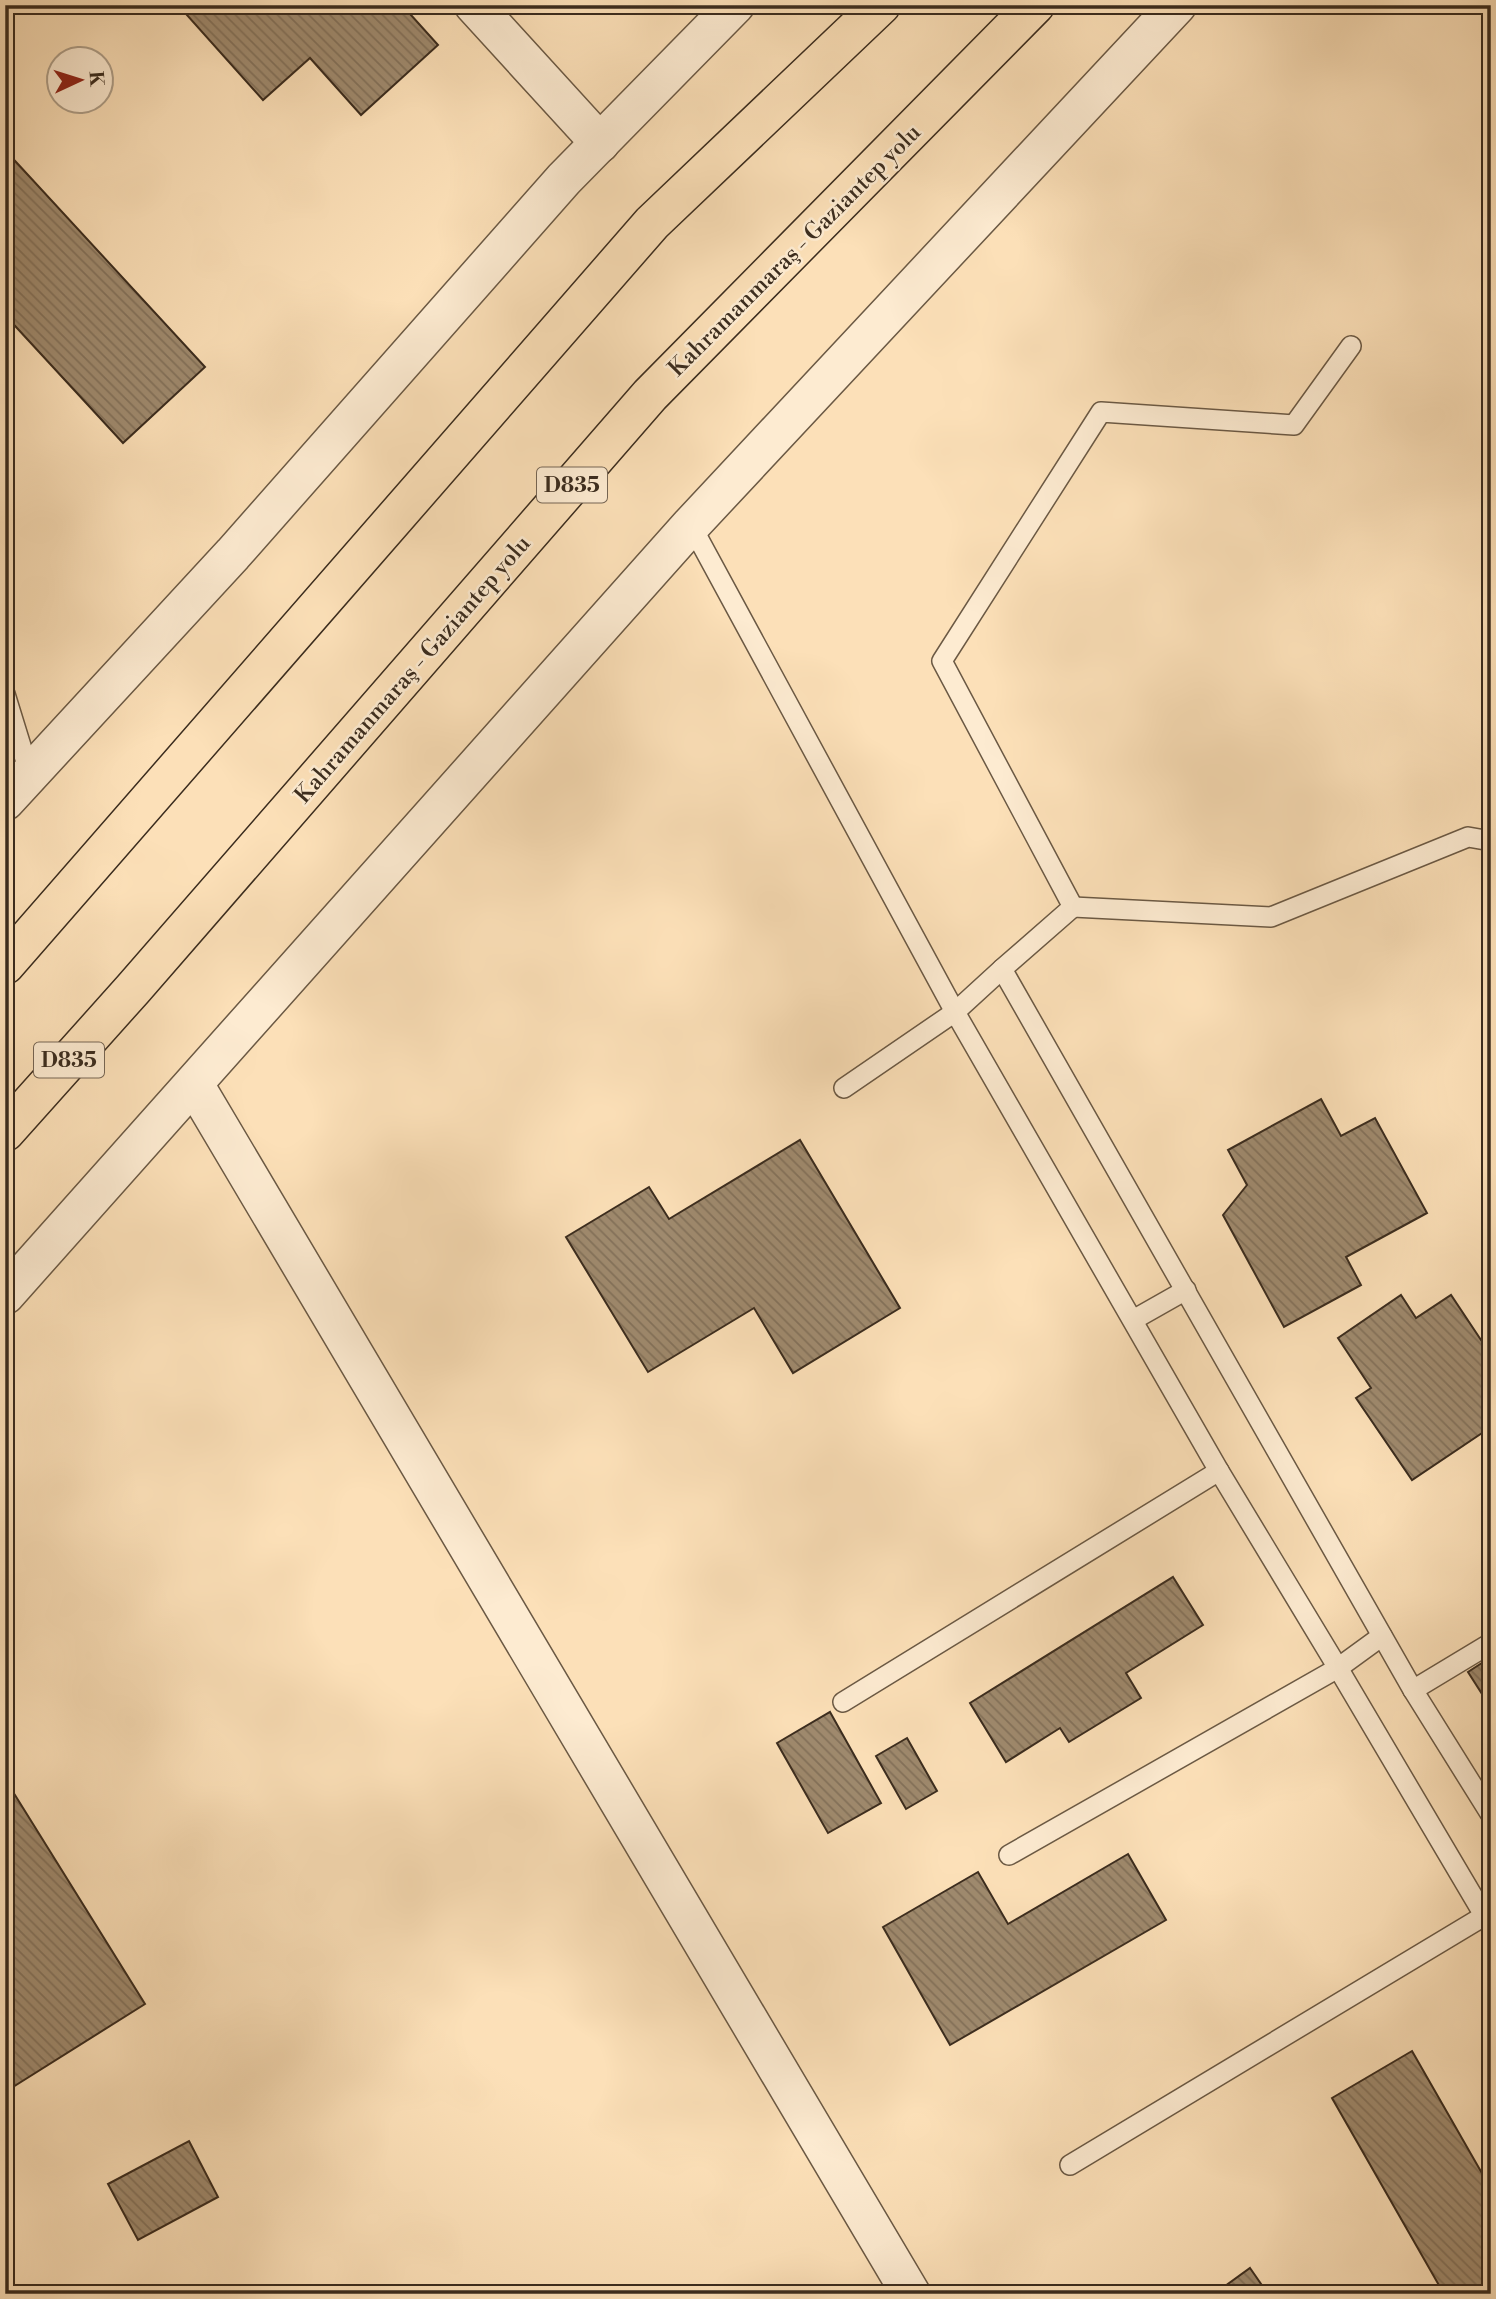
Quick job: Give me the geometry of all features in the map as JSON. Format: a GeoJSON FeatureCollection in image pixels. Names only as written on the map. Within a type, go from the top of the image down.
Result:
{"type":"FeatureCollection","features":[{"type":"Feature","properties":{"kind":"highway"},"geometry":{"type":"LineString","coordinates":[[5,965],[652,223],[881,5]]}},
{"type":"Feature","properties":{"kind":"highway","name":"Kahramanmaraş - Gaziantep yolu"},"geometry":{"type":"LineString","coordinates":[[5,1132],[650,395],[1035,5]]}},
{"type":"Feature","properties":{"kind":"street"},"geometry":{"type":"LineString","coordinates":[[474,5],[600,143]]}},
{"type":"Feature","properties":{"kind":"street"},"geometry":{"type":"LineString","coordinates":[[18,788],[233,554],[555,190],[735,5]]}},
{"type":"Feature","properties":{"kind":"street"},"geometry":{"type":"LineString","coordinates":[[5,1295],[691,525],[1177,5]]}},
{"type":"Feature","properties":{"kind":"street"},"geometry":{"type":"LineString","coordinates":[[194,1084],[911,2294]]}},
{"type":"Feature","properties":{"kind":"lane"},"geometry":{"type":"LineString","coordinates":[[1073,907],[942,661],[1101,412],[1294,425],[1351,345]]}},
{"type":"Feature","properties":{"kind":"lane"},"geometry":{"type":"LineString","coordinates":[[691,525],[955,1013],[1219,1471],[1487,1922],[1070,2165]]}},
{"type":"Feature","properties":{"kind":"lane"},"geometry":{"type":"LineString","coordinates":[[5,694],[18,788]]}},
{"type":"Feature","properties":{"kind":"lane"},"geometry":{"type":"LineString","coordinates":[[845,1088],[955,1013],[1073,907],[1271,918],[1468,837],[1491,841]]}},
{"type":"Feature","properties":{"kind":"lane"},"geometry":{"type":"LineString","coordinates":[[1002,968],[1413,1690],[1491,1815]]}},
{"type":"Feature","properties":{"kind":"lane"},"geometry":{"type":"LineString","coordinates":[[1133,1320],[1186,1290]]}},
{"type":"Feature","properties":{"kind":"lane"},"geometry":{"type":"LineString","coordinates":[[843,1702],[1219,1471]]}},
{"type":"Feature","properties":{"kind":"lane"},"geometry":{"type":"LineString","coordinates":[[1009,1855],[1338,1668],[1382,1636]]}},
{"type":"Feature","properties":{"kind":"lane"},"geometry":{"type":"LineString","coordinates":[[1413,1690],[1491,1643]]}},
{"type":"Feature","properties":{"kind":"building"},"geometry":{"type":"Polygon","coordinates":[[[178,5],[402,5],[438,45],[361,115],[310,58],[263,100],[178,5]]]}},
{"type":"Feature","properties":{"kind":"building"},"geometry":{"type":"Polygon","coordinates":[[[5,150],[205,367],[123,443],[5,315],[5,150]]]}},
{"type":"Feature","properties":{"kind":"building"},"geometry":{"type":"Polygon","coordinates":[[[1321,1099],[1341,1136],[1375,1118],[1427,1213],[1346,1257],[1361,1285],[1284,1327],[1223,1215],[1247,1185],[1228,1150],[1321,1099]]]}},
{"type":"Feature","properties":{"kind":"building"},"geometry":{"type":"Polygon","coordinates":[[[800,1140],[900,1308],[793,1373],[754,1308],[648,1372],[566,1237],[649,1187],[669,1219],[800,1140]]]}},
{"type":"Feature","properties":{"kind":"building"},"geometry":{"type":"Polygon","coordinates":[[[1401,1295],[1416,1318],[1451,1295],[1491,1355],[1491,1386],[1483,1392],[1491,1403],[1491,1427],[1412,1480],[1356,1398],[1371,1388],[1338,1338],[1401,1295]]]}},
{"type":"Feature","properties":{"kind":"building"},"geometry":{"type":"Polygon","coordinates":[[[1173,1577],[1203,1625],[1126,1673],[1141,1698],[1069,1742],[1060,1728],[1006,1762],[970,1703],[1173,1577]]]}},
{"type":"Feature","properties":{"kind":"building"},"geometry":{"type":"Polygon","coordinates":[[[1491,1657],[1491,1708],[1468,1672],[1491,1657]]]}},
{"type":"Feature","properties":{"kind":"building"},"geometry":{"type":"Polygon","coordinates":[[[830,1712],[881,1803],[828,1833],[777,1743],[830,1712]]]}},
{"type":"Feature","properties":{"kind":"building"},"geometry":{"type":"Polygon","coordinates":[[[907,1738],[937,1791],[906,1809],[876,1756],[907,1738]]]}},
{"type":"Feature","properties":{"kind":"building"},"geometry":{"type":"Polygon","coordinates":[[[5,1779],[145,2004],[5,2092],[5,1779]]]}},
{"type":"Feature","properties":{"kind":"building"},"geometry":{"type":"Polygon","coordinates":[[[1128,1854],[1166,1920],[950,2045],[883,1927],[978,1872],[1008,1924],[1128,1854]]]}},
{"type":"Feature","properties":{"kind":"building"},"geometry":{"type":"Polygon","coordinates":[[[1412,2051],[1491,2189],[1491,2294],[1444,2294],[1332,2098],[1412,2051]]]}},
{"type":"Feature","properties":{"kind":"building"},"geometry":{"type":"Polygon","coordinates":[[[189,2141],[218,2197],[138,2240],[108,2184],[189,2141]]]}},
{"type":"Feature","properties":{"kind":"building"},"geometry":{"type":"Polygon","coordinates":[[[1250,2268],[1268,2294],[1214,2294],[1250,2268]]]}}]}
